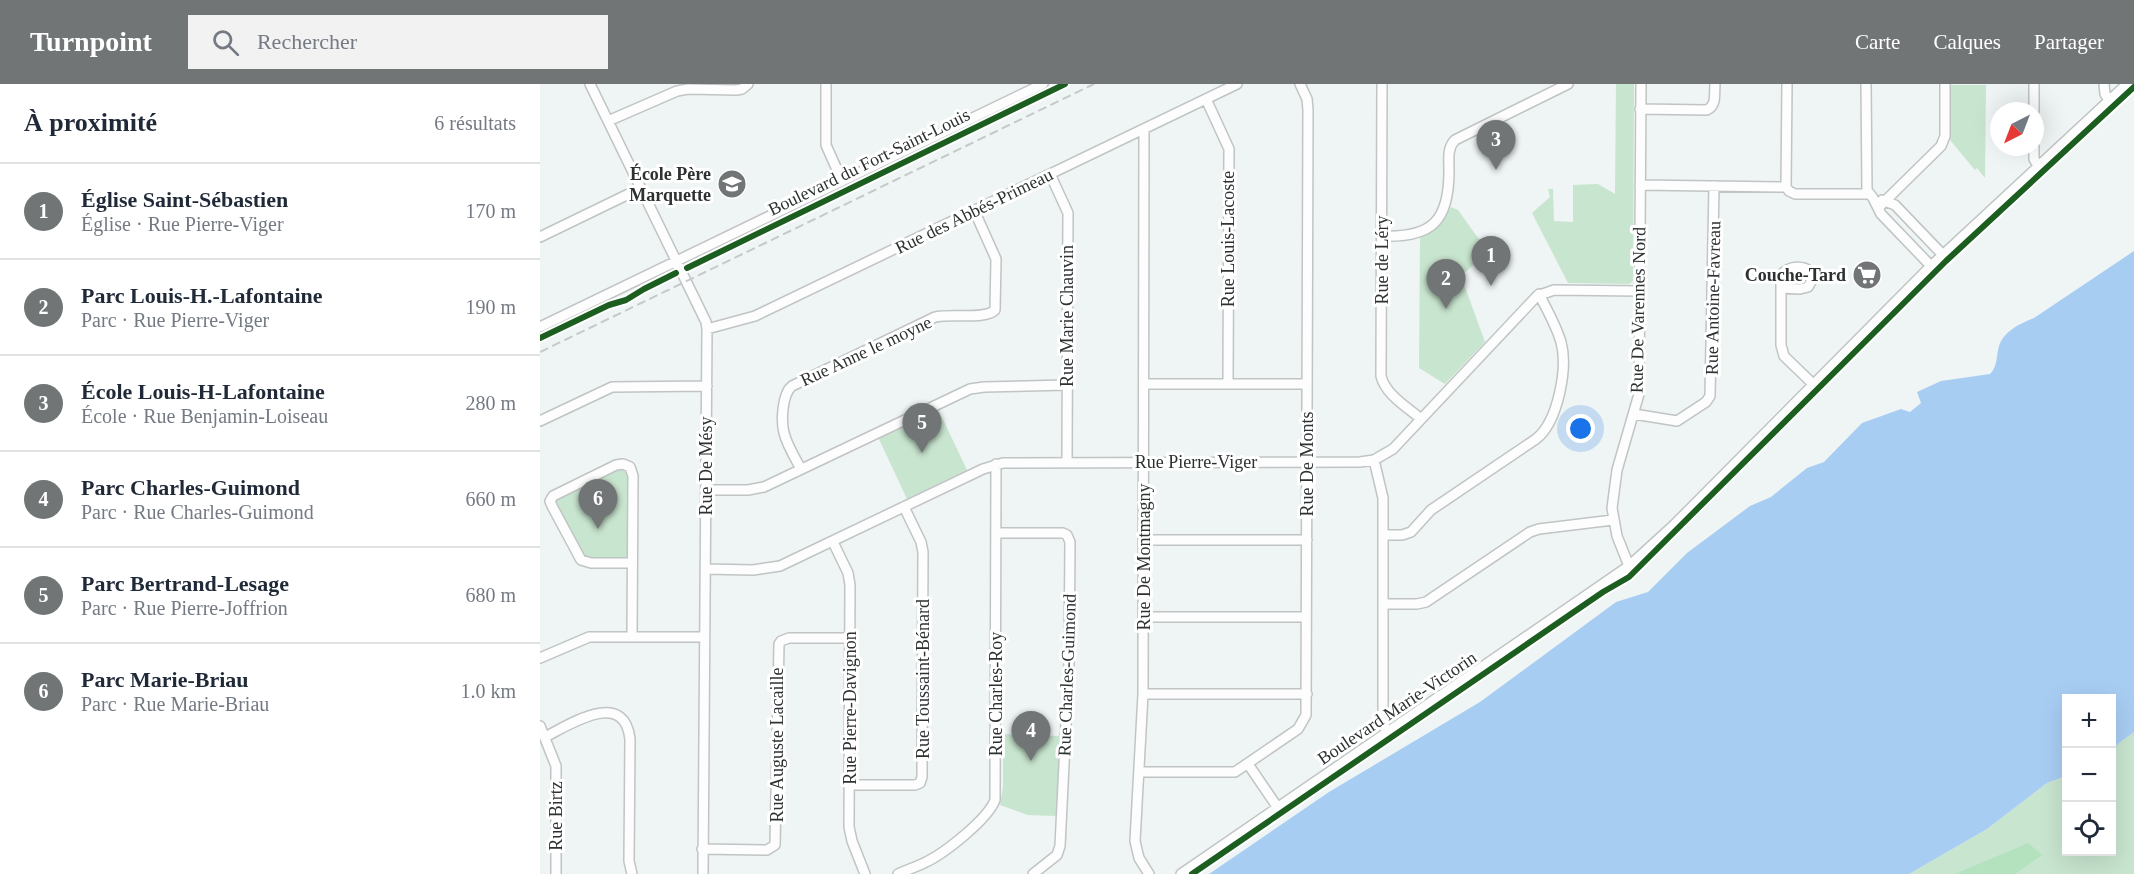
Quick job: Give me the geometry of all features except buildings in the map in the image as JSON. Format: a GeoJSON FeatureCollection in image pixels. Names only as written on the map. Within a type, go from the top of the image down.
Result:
{"type":"FeatureCollection","features":[{"type":"Feature","properties":{"kind":"street","name":"Rue De Mésy"},"geometry":{"type":"LineString","coordinates":[[590,84],[707,329],[703,874]]}},
{"type":"Feature","properties":{"kind":"street"},"geometry":{"type":"LineString","coordinates":[[608,121],[676,91],[687,89],[736,90],[748,84]]}},
{"type":"Feature","properties":{"kind":"street"},"geometry":{"type":"LineString","coordinates":[[826,84],[826,145],[842,181]]}},
{"type":"Feature","properties":{"kind":"street","name":"Boulevard du Fort-Saint-Louis"},"geometry":{"type":"LineString","coordinates":[[540,327],[1042,84]]}},
{"type":"Feature","properties":{"kind":"street","name":"Rue des Abbés-Primeau"},"geometry":{"type":"LineString","coordinates":[[707,329],[755,316],[1238,84]]}},
{"type":"Feature","properties":{"kind":"street","name":"Rue De Monts"},"geometry":{"type":"LineString","coordinates":[[1139,772],[1231,773],[1248,764],[1301,726],[1306,715],[1308,110],[1300,84]]}},
{"type":"Feature","properties":{"kind":"street","name":"Rue de Léry"},"geometry":{"type":"LineString","coordinates":[[1382,84],[1382,380],[1389,392],[1421,419]]}},
{"type":"Feature","properties":{"kind":"street"},"geometry":{"type":"LineString","coordinates":[[1382,236],[1404,237],[1418,234],[1439,218],[1448,198],[1449,150],[1455,140],[1568,84]]}},
{"type":"Feature","properties":{"kind":"street","name":"Rue De Varennes Nord"},"geometry":{"type":"LineString","coordinates":[[1629,566],[1613,520],[1615,478],[1639,394],[1641,84]]}},
{"type":"Feature","properties":{"kind":"street"},"geometry":{"type":"LineString","coordinates":[[1641,109],[1707,110],[1714,102],[1714,84]]}},
{"type":"Feature","properties":{"kind":"street"},"geometry":{"type":"LineString","coordinates":[[1787,84],[1786,187],[1789,191],[1795,194],[1871,196],[1886,201],[1895,205],[1943,255]]}},
{"type":"Feature","properties":{"kind":"street"},"geometry":{"type":"LineString","coordinates":[[1866,84],[1866,186],[1881,214],[1931,266]]}},
{"type":"Feature","properties":{"kind":"street"},"geometry":{"type":"LineString","coordinates":[[1878,208],[1941,146],[1945,136],[1945,84]]}},
{"type":"Feature","properties":{"kind":"street"},"geometry":{"type":"LineString","coordinates":[[2034,84],[2034,102]]}},
{"type":"Feature","properties":{"kind":"street"},"geometry":{"type":"LineString","coordinates":[[2104,84],[2105,94],[2109,100]]}},
{"type":"Feature","properties":{"kind":"street","name":"Boulevard Marie-Victorin"},"geometry":{"type":"LineString","coordinates":[[1181,874],[1629,566],[1674,525],[1931,266],[2127,84]]}},
{"type":"Feature","properties":{"kind":"street","name":"Rue Louis-Lacoste"},"geometry":{"type":"LineString","coordinates":[[1206,99],[1228,149],[1228,384]]}},
{"type":"Feature","properties":{"kind":"street","name":"Rue De Montmagny"},"geometry":{"type":"LineString","coordinates":[[1144,129],[1143,694],[1135,841],[1139,858],[1149,874]]}},
{"type":"Feature","properties":{"kind":"street"},"geometry":{"type":"LineString","coordinates":[[2034,156],[2038,166]]}},
{"type":"Feature","properties":{"kind":"street","name":"Rue Marie Chauvin"},"geometry":{"type":"LineString","coordinates":[[1050,174],[1068,213],[1067,462]]}},
{"type":"Feature","properties":{"kind":"street"},"geometry":{"type":"LineString","coordinates":[[1640,185],[1786,187]]}},
{"type":"Feature","properties":{"kind":"street","name":"Rue Antoine-Favreau"},"geometry":{"type":"LineString","coordinates":[[1634,414],[1677,421],[1706,402],[1710,396],[1714,186]]}},
{"type":"Feature","properties":{"kind":"street"},"geometry":{"type":"LineString","coordinates":[[540,237],[641,188]]}},
{"type":"Feature","properties":{"kind":"street","name":"Rue Anne le moyne"},"geometry":{"type":"LineString","coordinates":[[801,469],[784,431],[784,398],[787,390],[931,319],[948,315],[987,315],[993,312],[996,306],[996,259],[974,210]]}},
{"type":"Feature","properties":{"kind":"street"},"geometry":{"type":"LineString","coordinates":[[1781,288],[1782,351],[1813,384]]}},
{"type":"Feature","properties":{"kind":"street"},"geometry":{"type":"LineString","coordinates":[[1388,732],[1383,717],[1383,493],[1374,460],[1393,449],[1539,294],[1554,290],[1639,291]]}},
{"type":"Feature","properties":{"kind":"street"},"geometry":{"type":"LineString","coordinates":[[1383,535],[1402,535],[1411,532],[1431,510],[1536,439],[1547,428],[1561,384],[1563,357],[1558,334],[1539,294]]}},
{"type":"Feature","properties":{"kind":"street"},"geometry":{"type":"LineString","coordinates":[[1144,384],[1307,384]]}},
{"type":"Feature","properties":{"kind":"street"},"geometry":{"type":"LineString","coordinates":[[706,490],[756,490],[970,389],[1067,385]]}},
{"type":"Feature","properties":{"kind":"street"},"geometry":{"type":"LineString","coordinates":[[540,421],[612,387],[707,386]]}},
{"type":"Feature","properties":{"kind":"street","name":"Rue Pierre-Viger"},"geometry":{"type":"LineString","coordinates":[[705,569],[753,570],[772,568],[792,562],[996,464],[1009,462],[1360,462],[1374,460]]}},
{"type":"Feature","properties":{"kind":"street","name":"Rue Charles-Roy"},"geometry":{"type":"LineString","coordinates":[[898,874],[936,856],[980,822],[995,800],[996,464]]}},
{"type":"Feature","properties":{"kind":"street"},"geometry":{"type":"LineString","coordinates":[[631,563],[591,563],[581,560],[552,506],[551,498],[616,465],[630,467],[633,476],[632,636]]}},
{"type":"Feature","properties":{"kind":"street","name":"Rue Toussaint-Bénard"},"geometry":{"type":"LineString","coordinates":[[850,785],[915,785],[920,783],[922,777],[923,552],[921,542],[904,507]]}},
{"type":"Feature","properties":{"kind":"street"},"geometry":{"type":"LineString","coordinates":[[1383,604],[1426,602],[1534,531],[1613,520]]}},
{"type":"Feature","properties":{"kind":"street","name":"Rue Charles-Guimond"},"geometry":{"type":"LineString","coordinates":[[996,533],[1063,533],[1070,542],[1069,662],[1060,846],[1054,858],[1033,874]]}},
{"type":"Feature","properties":{"kind":"street"},"geometry":{"type":"LineString","coordinates":[[1143,540],[1307,540]]}},
{"type":"Feature","properties":{"kind":"street","name":"Rue Pierre-Davignon"},"geometry":{"type":"LineString","coordinates":[[833,542],[849,579],[850,833],[865,874]]}},
{"type":"Feature","properties":{"kind":"street"},"geometry":{"type":"LineString","coordinates":[[1143,617],[1306,617]]}},
{"type":"Feature","properties":{"kind":"street"},"geometry":{"type":"LineString","coordinates":[[541,654],[585,638],[704,637]]}},
{"type":"Feature","properties":{"kind":"street","name":"Rue Auguste Lacaille"},"geometry":{"type":"LineString","coordinates":[[702,849],[767,850],[775,845],[779,644],[789,638],[850,638]]}},
{"type":"Feature","properties":{"kind":"street"},"geometry":{"type":"LineString","coordinates":[[1143,694],[1307,694]]}},
{"type":"Feature","properties":{"kind":"street"},"geometry":{"type":"LineString","coordinates":[[545,737],[597,712],[615,715],[627,727],[630,739],[629,861],[632,874]]}},
{"type":"Feature","properties":{"kind":"street","name":"Rue Birtz"},"geometry":{"type":"LineString","coordinates":[[540,726],[556,766],[556,874]]}},
{"type":"Feature","properties":{"kind":"street"},"geometry":{"type":"LineString","coordinates":[[1248,764],[1278,807]]}},
{"type":"Feature","properties":{"kind":"green space"},"geometry":{"type":"Polygon","coordinates":[[[1616,84],[1634,84],[1633,281],[1629,284],[1568,283],[1532,213],[1550,197],[1548,189],[1553,189],[1554,221],[1573,222],[1573,185],[1598,184],[1615,194],[1616,84]]]}},
{"type":"Feature","properties":{"kind":"green space"},"geometry":{"type":"Polygon","coordinates":[[[1951,85],[1986,85],[1985,178],[1977,168],[1975,170],[1950,140],[1951,85]]]}},
{"type":"Feature","properties":{"kind":"green space"},"geometry":{"type":"Polygon","coordinates":[[[1451,207],[1458,210],[1488,252],[1461,276],[1485,342],[1445,384],[1419,368],[1420,238],[1441,224],[1451,207]]]}},
{"type":"Feature","properties":{"kind":"green space"},"geometry":{"type":"Polygon","coordinates":[[[938,409],[967,470],[907,499],[878,437],[938,409]]]}},
{"type":"Feature","properties":{"kind":"green space"},"geometry":{"type":"Polygon","coordinates":[[[617,469],[624,470],[629,476],[628,554],[621,559],[584,557],[555,501],[617,469]]]}},
{"type":"Feature","properties":{"kind":"green space"},"geometry":{"type":"Polygon","coordinates":[[[2134,732],[2134,874],[1909,874],[1987,829],[2047,783],[2062,777],[2062,856],[2116,856],[2116,746],[2134,732]]]}},
{"type":"Feature","properties":{"kind":"green space"},"geometry":{"type":"Polygon","coordinates":[[[1003,734],[1061,736],[1057,816],[1028,815],[1000,805],[1003,787],[1003,734]]]}},
{"type":"Feature","properties":{"kind":"green space"},"geometry":{"type":"Polygon","coordinates":[[[2028,843],[2042,855],[2015,874],[1955,874],[2028,843]]]}},
{"type":"Feature","properties":{"kind":"water"},"geometry":{"type":"Polygon","coordinates":[[[2134,251],[2134,732],[2116,746],[2116,694],[2062,694],[2062,777],[2047,783],[1987,829],[1909,874],[1209,874],[1329,792],[1480,702],[1616,602],[1648,592],[1687,553],[1750,506],[1771,497],[1807,468],[1824,462],[1862,423],[1901,409],[1910,412],[1921,403],[1917,392],[1941,381],[1990,374],[1996,364],[2001,341],[2019,325],[2034,318],[2134,251]]]}},
{"type":"Feature","properties":{"kind":"railway"},"geometry":{"type":"LineString","coordinates":[[540,352],[1094,84]]}},
{"type":"Feature","properties":{"kind":"cycle path"},"geometry":{"type":"LineString","coordinates":[[687,268],[1065,84]]}},
{"type":"Feature","properties":{"kind":"cycle path"},"geometry":{"type":"LineString","coordinates":[[1192,874],[1603,592],[1629,577],[1946,261],[2134,87]]}},
{"type":"Feature","properties":{"kind":"cycle path"},"geometry":{"type":"LineString","coordinates":[[540,338],[609,305],[626,300],[676,273]]}},
{"type":"Feature","properties":{"kind":"place","name":"École Louis-H-Lafontaine"},"geometry":{"type":"Point","coordinates":[1496,170]}},
{"type":"Feature","properties":{"kind":"place","name":"École Père Marquette"},"geometry":{"type":"Point","coordinates":[732,184]}},
{"type":"Feature","properties":{"kind":"place","name":"Couche-Tard"},"geometry":{"type":"Point","coordinates":[1867,275]}},
{"type":"Feature","properties":{"kind":"place","name":"Église Saint-Sébastien"},"geometry":{"type":"Point","coordinates":[1491,286]}},
{"type":"Feature","properties":{"kind":"place","name":"Parc Louis-H.-Lafontaine"},"geometry":{"type":"Point","coordinates":[1446,309]}},
{"type":"Feature","properties":{"kind":"place","name":"Parc Bertrand-Lesage"},"geometry":{"type":"Point","coordinates":[922,453]}},
{"type":"Feature","properties":{"kind":"place","name":"Parc Marie-Briau"},"geometry":{"type":"Point","coordinates":[598,529]}},
{"type":"Feature","properties":{"kind":"place","name":"Parc Charles-Guimond"},"geometry":{"type":"Point","coordinates":[1031,761]}}]}
